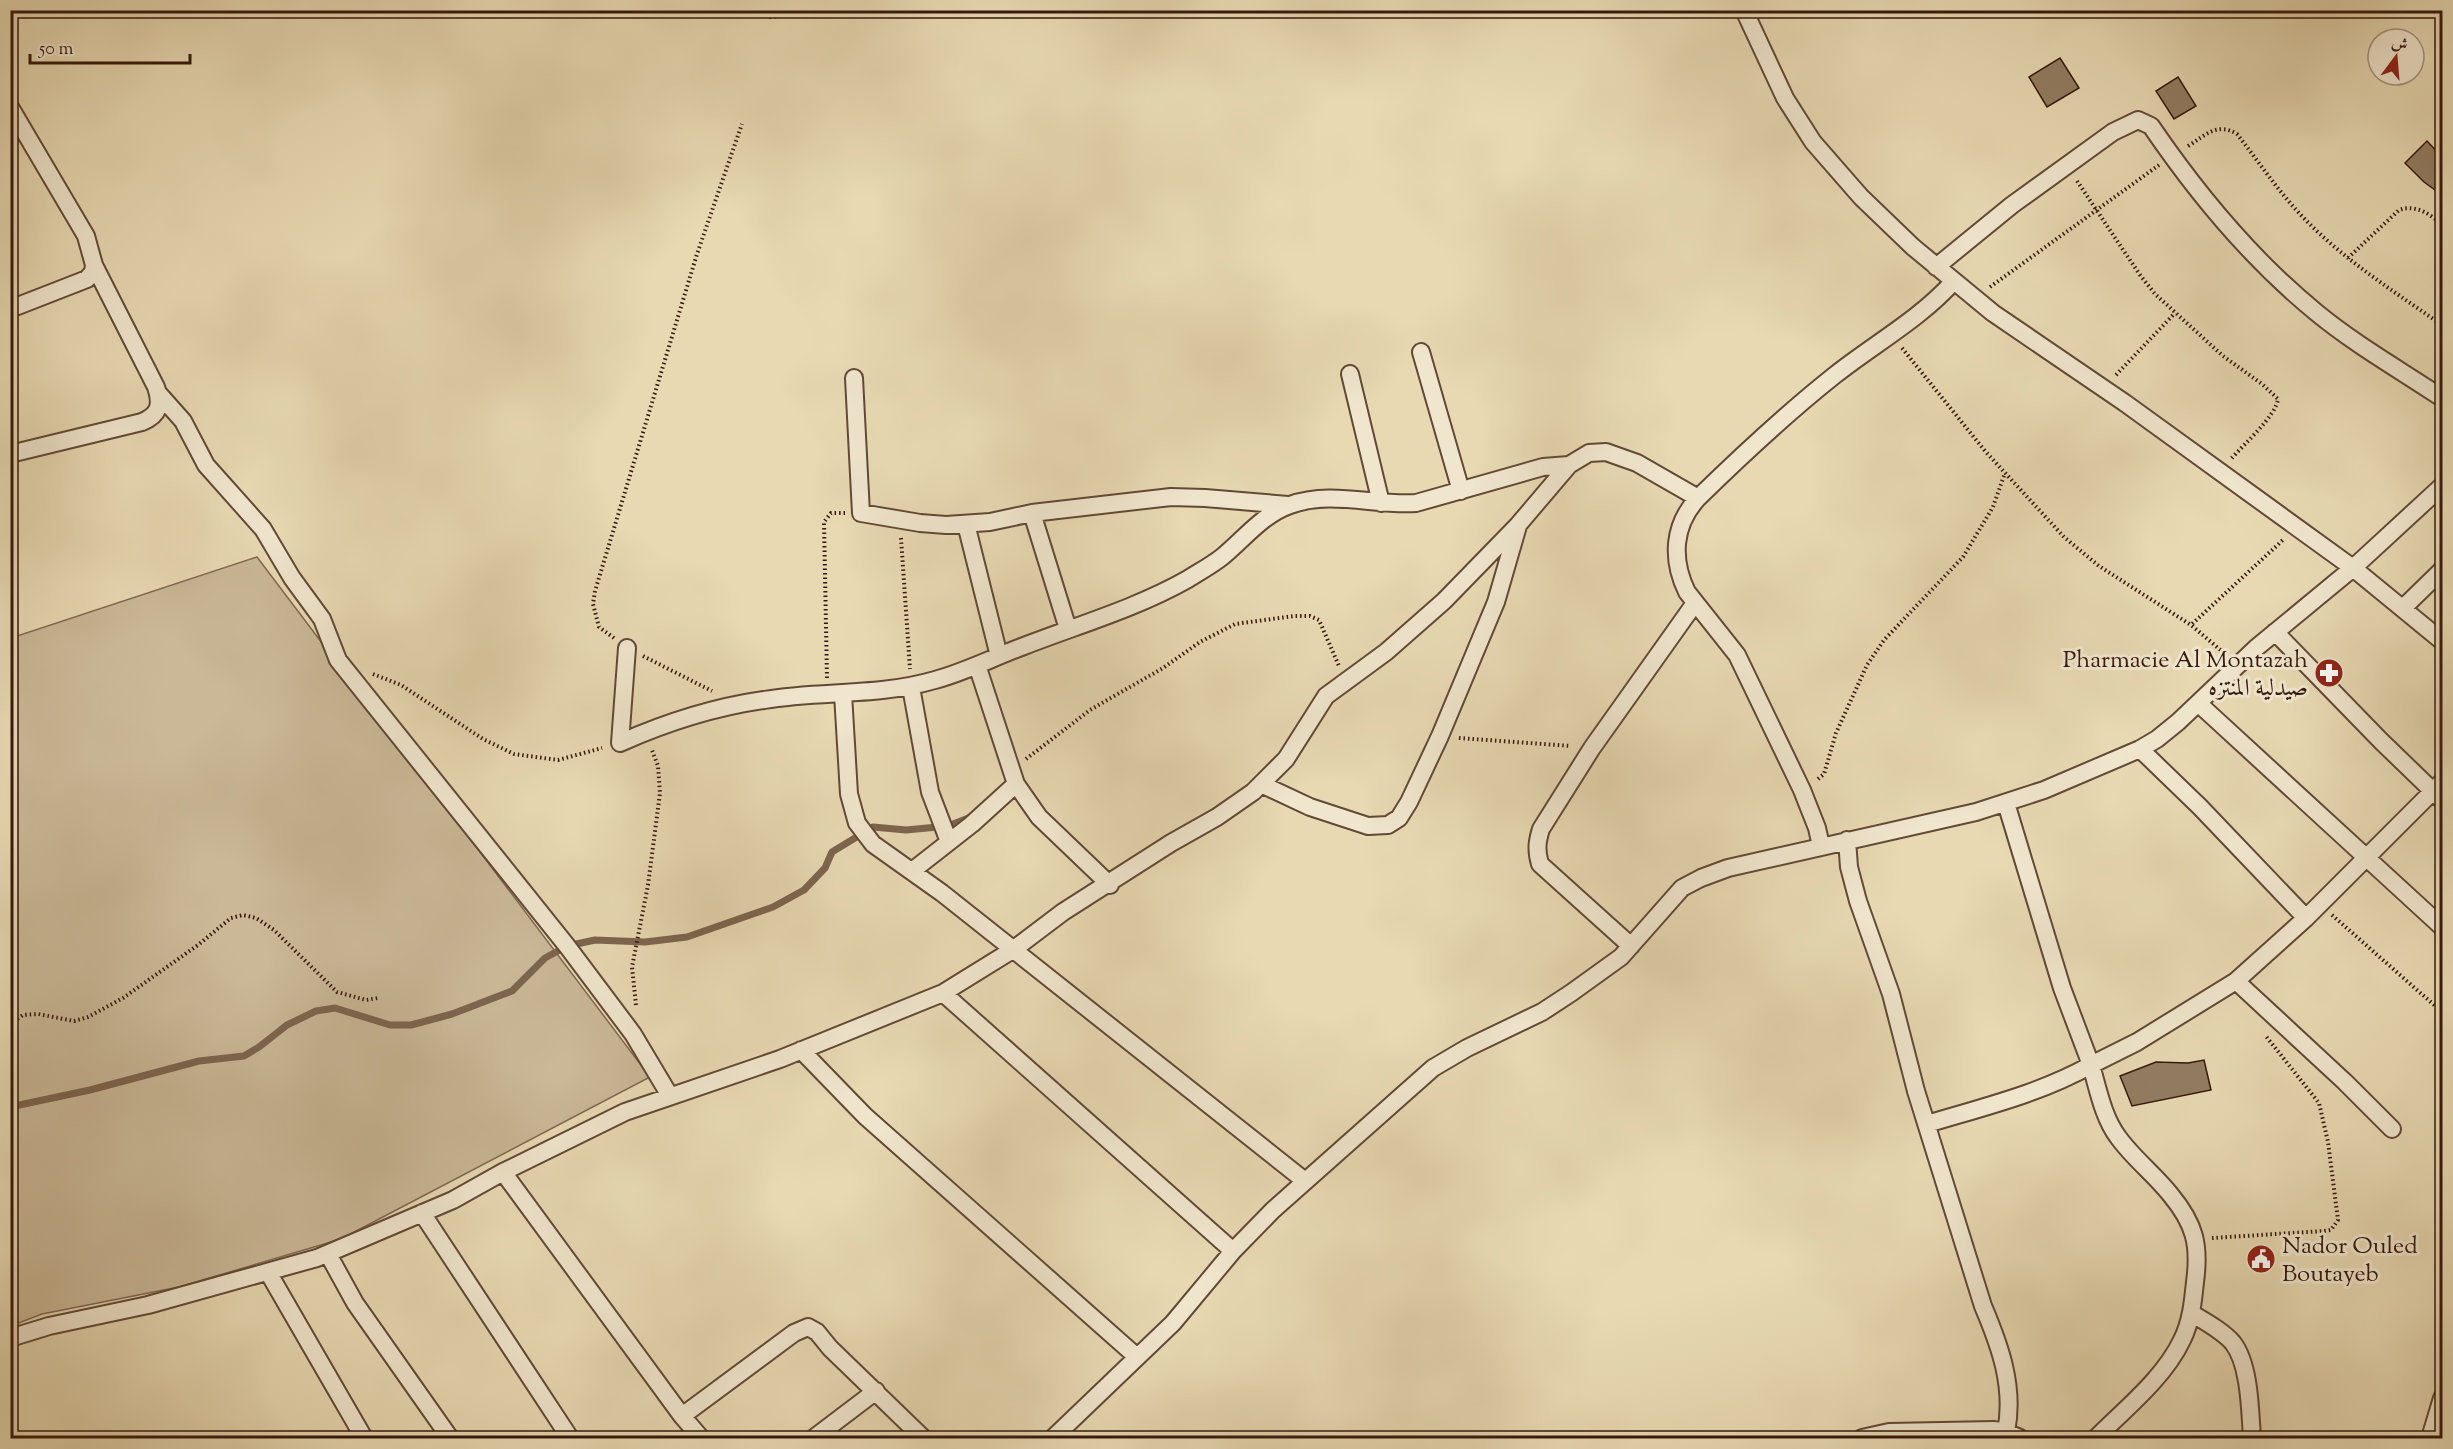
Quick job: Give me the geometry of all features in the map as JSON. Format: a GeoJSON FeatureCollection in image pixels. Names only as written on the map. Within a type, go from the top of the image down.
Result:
{"type":"FeatureCollection","features":[{"type":"Feature","properties":{"kind":"street"},"geometry":{"type":"LineString","coordinates":[[1744,10],[1785,99],[1813,142],[1837,172],[1880,216],[1936,267],[1993,313],[2103,388],[2353,568],[2442,641]]}},
{"type":"Feature","properties":{"kind":"street"},"geometry":{"type":"LineString","coordinates":[[10,107],[86,236],[93,265],[159,394],[183,421],[206,465],[222,479],[263,529],[291,578],[322,619],[338,660],[567,946],[633,1034],[670,1096]]}},
{"type":"Feature","properties":{"kind":"street"},"geometry":{"type":"LineString","coordinates":[[1936,267],[2012,205],[2113,132],[2133,121],[2145,121],[2151,126],[2195,189],[2278,278],[2318,313],[2361,345],[2442,398]]}},
{"type":"Feature","properties":{"kind":"street"},"geometry":{"type":"LineString","coordinates":[[10,309],[87,279],[93,272],[93,265]]}},
{"type":"Feature","properties":{"kind":"street"},"geometry":{"type":"LineString","coordinates":[[1821,846],[1817,828],[1802,790],[1737,655],[1695,603],[1682,582],[1678,569],[1676,544],[1678,530],[1686,511],[1698,498],[1801,403],[1891,333],[1929,307],[1954,281]]}},
{"type":"Feature","properties":{"kind":"street"},"geometry":{"type":"LineString","coordinates":[[1421,352],[1461,491]]}},
{"type":"Feature","properties":{"kind":"street"},"geometry":{"type":"LineString","coordinates":[[1350,374],[1381,503]]}},
{"type":"Feature","properties":{"kind":"street"},"geometry":{"type":"LineString","coordinates":[[854,378],[861,513],[934,525],[990,522],[1032,513],[1172,497],[1289,505],[1326,499],[1416,503],[1543,467],[1569,465]]}},
{"type":"Feature","properties":{"kind":"street"},"geometry":{"type":"LineString","coordinates":[[10,454],[142,423],[157,413],[160,406],[159,394]]}},
{"type":"Feature","properties":{"kind":"street"},"geometry":{"type":"LineString","coordinates":[[10,1338],[49,1326],[148,1305],[328,1254],[453,1200],[503,1172],[625,1112],[780,1059],[944,993],[1014,949],[1063,912],[1110,885],[1171,843],[1217,817],[1261,784],[1286,759],[1326,696],[1386,652],[1444,601],[1518,525],[1569,465],[1589,453],[1606,452],[1637,463],[1698,498]]}},
{"type":"Feature","properties":{"kind":"street"},"geometry":{"type":"LineString","coordinates":[[1053,1438],[1173,1323],[1233,1251],[1305,1181],[1433,1068],[1467,1048],[1542,1012],[1599,974],[1621,957],[1682,888],[1728,868],[1976,812],[2006,803],[2044,790],[2140,749],[2157,739],[2199,703],[2238,665],[2353,568],[2442,486]]}},
{"type":"Feature","properties":{"kind":"street"},"geometry":{"type":"LineString","coordinates":[[627,648],[620,743],[645,732],[765,699],[911,687],[977,665],[1068,630],[1187,580],[1221,557],[1269,515],[1289,505]]}},
{"type":"Feature","properties":{"kind":"street"},"geometry":{"type":"LineString","coordinates":[[1032,513],[1068,630]]}},
{"type":"Feature","properties":{"kind":"street"},"geometry":{"type":"LineString","coordinates":[[966,524],[999,656]]}},
{"type":"Feature","properties":{"kind":"street"},"geometry":{"type":"LineString","coordinates":[[1261,784],[1310,807],[1368,826],[1388,825],[1399,818],[1440,736],[1496,602],[1518,525]]}},
{"type":"Feature","properties":{"kind":"street"},"geometry":{"type":"LineString","coordinates":[[2403,608],[2442,570]]}},
{"type":"Feature","properties":{"kind":"street"},"geometry":{"type":"LineString","coordinates":[[1631,946],[1540,864],[1537,842],[1541,829],[1592,748],[1695,603]]}},
{"type":"Feature","properties":{"kind":"street"},"geometry":{"type":"LineString","coordinates":[[1927,1124],[2024,1096],[2060,1082],[2138,1042],[2236,981],[2306,918],[2439,791],[2381,741],[2275,632]]}},
{"type":"Feature","properties":{"kind":"street"},"geometry":{"type":"LineString","coordinates":[[977,665],[1014,780],[1039,817],[1110,885]]}},
{"type":"Feature","properties":{"kind":"street"},"geometry":{"type":"LineString","coordinates":[[911,687],[930,792],[949,842]]}},
{"type":"Feature","properties":{"kind":"street"},"geometry":{"type":"LineString","coordinates":[[835,695],[849,794],[857,823],[873,844],[1014,949],[1305,1181]]}},
{"type":"Feature","properties":{"kind":"street"},"geometry":{"type":"LineString","coordinates":[[2199,703],[2442,927]]}},
{"type":"Feature","properties":{"kind":"street"},"geometry":{"type":"LineString","coordinates":[[2140,749],[2200,807],[2306,918]]}},
{"type":"Feature","properties":{"kind":"street"},"geometry":{"type":"LineString","coordinates":[[912,871],[949,842],[1014,780]]}},
{"type":"Feature","properties":{"kind":"street"},"geometry":{"type":"LineString","coordinates":[[2006,803],[2062,988],[2091,1065],[2105,1113],[2116,1136],[2170,1194],[2188,1219],[2197,1240],[2198,1258],[2191,1313],[2182,1339],[2166,1366],[2096,1438]]}},
{"type":"Feature","properties":{"kind":"street"},"geometry":{"type":"LineString","coordinates":[[1847,840],[1849,867],[1858,901],[1891,994],[1927,1124],[1983,1306],[1996,1337],[2006,1377],[2013,1435],[1889,1432],[1862,1438]]}},
{"type":"Feature","properties":{"kind":"street"},"geometry":{"type":"LineString","coordinates":[[2236,981],[2392,1129]]}},
{"type":"Feature","properties":{"kind":"street"},"geometry":{"type":"LineString","coordinates":[[944,993],[1233,1251]]}},
{"type":"Feature","properties":{"kind":"street"},"geometry":{"type":"LineString","coordinates":[[801,1050],[865,1116],[1137,1357]]}},
{"type":"Feature","properties":{"kind":"street"},"geometry":{"type":"LineString","coordinates":[[503,1172],[682,1416],[701,1438]]}},
{"type":"Feature","properties":{"kind":"street"},"geometry":{"type":"LineString","coordinates":[[422,1213],[570,1438]]}},
{"type":"Feature","properties":{"kind":"street"},"geometry":{"type":"LineString","coordinates":[[328,1254],[355,1303],[450,1438]]}},
{"type":"Feature","properties":{"kind":"street"},"geometry":{"type":"LineString","coordinates":[[268,1272],[363,1438]]}},
{"type":"Feature","properties":{"kind":"street"},"geometry":{"type":"LineString","coordinates":[[2191,1313],[2232,1343],[2237,1351],[2248,1391],[2252,1438]]}},
{"type":"Feature","properties":{"kind":"street"},"geometry":{"type":"LineString","coordinates":[[682,1416],[804,1327],[808,1327],[817,1332],[830,1348],[923,1438]]}},
{"type":"Feature","properties":{"kind":"street"},"geometry":{"type":"LineString","coordinates":[[814,1438],[876,1391]]}},
{"type":"Feature","properties":{"kind":"street"},"geometry":{"type":"LineString","coordinates":[[2430,1438],[2442,1398]]}},
{"type":"Feature","properties":{"kind":"path"},"geometry":{"type":"LineString","coordinates":[[759,10],[762,14],[773,18],[785,10]]}},
{"type":"Feature","properties":{"kind":"path"},"geometry":{"type":"LineString","coordinates":[[739,705],[627,648],[599,627],[593,604],[697,254],[742,124]]}},
{"type":"Feature","properties":{"kind":"path"},"geometry":{"type":"LineString","coordinates":[[2066,165],[2140,275],[2175,313],[2223,356],[2262,384],[2278,399],[2262,425],[2218,472]]}},
{"type":"Feature","properties":{"kind":"path"},"geometry":{"type":"LineString","coordinates":[[2348,258],[2398,210],[2406,207],[2417,209],[2442,224]]}},
{"type":"Feature","properties":{"kind":"path"},"geometry":{"type":"LineString","coordinates":[[2103,388],[2175,313]]}},
{"type":"Feature","properties":{"kind":"path"},"geometry":{"type":"LineString","coordinates":[[1891,333],[2006,473],[2064,537],[2099,566],[2192,625],[2238,665]]}},
{"type":"Feature","properties":{"kind":"path"},"geometry":{"type":"LineString","coordinates":[[1802,790],[1811,786],[1824,774],[1836,733],[1867,665],[1884,640],[1963,557],[1993,507],[2006,473]]}},
{"type":"Feature","properties":{"kind":"path"},"geometry":{"type":"LineString","coordinates":[[835,695],[824,522],[831,513],[861,513]]}},
{"type":"Feature","properties":{"kind":"path"},"geometry":{"type":"LineString","coordinates":[[900,520],[911,687]]}},
{"type":"Feature","properties":{"kind":"path"},"geometry":{"type":"LineString","coordinates":[[2192,625],[2296,528]]}},
{"type":"Feature","properties":{"kind":"path"},"geometry":{"type":"LineString","coordinates":[[1014,780],[1023,761],[1090,710],[1163,668],[1200,642],[1235,624],[1294,616],[1311,616],[1319,620],[1344,681]]}},
{"type":"Feature","properties":{"kind":"path"},"geometry":{"type":"LineString","coordinates":[[369,672],[401,685],[483,739],[514,754],[558,760],[620,743]]}},
{"type":"Feature","properties":{"kind":"path"},"geometry":{"type":"LineString","coordinates":[[633,1034],[637,1013],[632,967],[648,885],[660,793],[658,766],[645,732]]}},
{"type":"Feature","properties":{"kind":"path"},"geometry":{"type":"LineString","coordinates":[[1440,736],[1592,748]]}},
{"type":"Feature","properties":{"kind":"path"},"geometry":{"type":"LineString","coordinates":[[2320,904],[2442,1012]]}},
{"type":"Feature","properties":{"kind":"path"},"geometry":{"type":"LineString","coordinates":[[10,1024],[23,1015],[38,1014],[74,1021],[88,1017],[123,998],[198,945],[231,918],[243,915],[256,918],[274,930],[337,992],[366,1000],[378,998]]}},
{"type":"Feature","properties":{"kind":"path"},"geometry":{"type":"LineString","coordinates":[[2197,1240],[2229,1235],[2324,1231],[2331,1230],[2338,1220],[2328,1142],[2319,1103],[2268,1041],[2261,1027],[2258,1001]]}},
{"type":"Feature","properties":{"kind":"shaded area"},"geometry":{"type":"Polygon","coordinates":[[[257,557],[650,1077],[341,1239],[179,1287],[42,1314],[11,1326],[11,638],[257,557]]]}},
{"type":"Feature","properties":{"kind":"building"},"geometry":{"type":"Polygon","coordinates":[[[2060,58],[2079,88],[2047,107],[2029,77],[2060,58]]]}},
{"type":"Feature","properties":{"kind":"building"},"geometry":{"type":"Polygon","coordinates":[[[2178,77],[2196,106],[2174,119],[2156,91],[2178,77]]]}},
{"type":"Feature","properties":{"kind":"building"},"geometry":{"type":"Polygon","coordinates":[[[2427,141],[2442,157],[2442,195],[2424,182],[2405,163],[2427,141]]]}},
{"type":"Feature","properties":{"kind":"building"},"geometry":{"type":"Polygon","coordinates":[[[2204,1060],[2211,1090],[2132,1106],[2120,1076],[2156,1062],[2188,1063],[2204,1060]]]}},
{"type":"Feature","properties":{"kind":"waterway"},"geometry":{"type":"LineString","coordinates":[[10,1107],[90,1090],[199,1061],[244,1056],[287,1025],[316,1011],[335,1008],[390,1025],[411,1025],[452,1014],[512,991],[545,958],[567,946],[595,940],[645,942],[687,937],[773,907],[804,890],[825,868],[832,852],[873,827],[906,830],[948,826],[971,817]]}},
{"type":"Feature","properties":{"kind":"place","name":"Pharmacie Al Montazah صيدلية المنتزه"},"geometry":{"type":"Point","coordinates":[2329,673]}},
{"type":"Feature","properties":{"kind":"place","name":"Nador Ouled Boutayeb"},"geometry":{"type":"Point","coordinates":[2261,1259]}}]}
